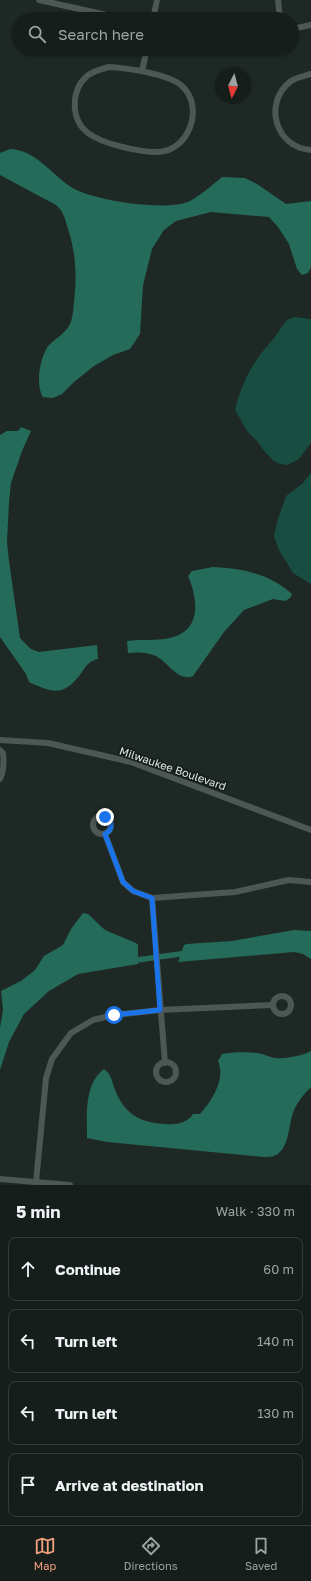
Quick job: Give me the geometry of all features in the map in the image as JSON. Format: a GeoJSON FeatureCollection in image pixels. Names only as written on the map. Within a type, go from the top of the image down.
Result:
{"type":"FeatureCollection","features":[{"type":"Feature","properties":{"kind":"street"},"geometry":{"type":"LineString","coordinates":[[39,0],[93,12]]}},
{"type":"Feature","properties":{"kind":"street"},"geometry":{"type":"LineString","coordinates":[[154,12],[157,0]]}},
{"type":"Feature","properties":{"kind":"street"},"geometry":{"type":"LineString","coordinates":[[278,0],[279,12]]}},
{"type":"Feature","properties":{"kind":"street"},"geometry":{"type":"LineString","coordinates":[[299,28],[311,25]]}},
{"type":"Feature","properties":{"kind":"street"},"geometry":{"type":"LineString","coordinates":[[142,71],[145,56]]}},
{"type":"Feature","properties":{"kind":"street"},"geometry":{"type":"LineString","coordinates":[[109,67],[142,71],[176,82],[186,91],[192,103],[193,118],[190,128],[179,143],[166,151],[151,151],[100,140],[83,128],[77,118],[75,104],[77,90],[86,77],[92,73],[109,67]]}},
{"type":"Feature","properties":{"kind":"street"},"geometry":{"type":"LineString","coordinates":[[311,74],[296,78],[284,87],[277,100],[275,116],[278,129],[287,140],[300,148],[311,150]]}},
{"type":"Feature","properties":{"kind":"street","name":"Milwaukee Boulevard"},"geometry":{"type":"LineString","coordinates":[[0,740],[48,743],[131,762],[311,830]]}},
{"type":"Feature","properties":{"kind":"street"},"geometry":{"type":"LineString","coordinates":[[0,750],[3,752],[4,757],[0,779]]}},
{"type":"Feature","properties":{"kind":"street"},"geometry":{"type":"LineString","coordinates":[[105,834],[123,882],[133,891],[152,898],[235,892],[289,880],[311,882]]}},
{"type":"Feature","properties":{"kind":"street"},"geometry":{"type":"LineString","coordinates":[[152,898],[165,1063]]}},
{"type":"Feature","properties":{"kind":"street"},"geometry":{"type":"LineString","coordinates":[[36,1182],[46,1078],[52,1059],[71,1033],[93,1020],[114,1015],[160,1010],[273,1005]]}},
{"type":"Feature","properties":{"kind":"street"},"geometry":{"type":"LineString","coordinates":[[0,1179],[70,1185]]}},
{"type":"Feature","properties":{"kind":"shaded area"},"geometry":{"type":"Polygon","coordinates":[[[10,149],[19,150],[35,158],[71,187],[95,197],[111,200],[146,205],[177,205],[188,202],[205,191],[222,177],[245,178],[257,184],[286,204],[311,201],[311,267],[308,273],[302,275],[297,269],[289,244],[278,227],[269,217],[211,212],[176,221],[164,230],[152,249],[143,285],[140,334],[130,349],[113,355],[94,366],[62,394],[53,398],[43,397],[39,385],[39,378],[43,356],[49,345],[67,329],[72,317],[75,283],[74,256],[71,238],[63,213],[59,208],[0,175],[0,153],[10,149]]]}},
{"type":"Feature","properties":{"kind":"shaded area"},"geometry":{"type":"Polygon","coordinates":[[[294,317],[311,319],[311,443],[299,459],[287,465],[274,461],[265,452],[247,431],[235,410],[242,386],[253,365],[284,324],[294,317]]]}},
{"type":"Feature","properties":{"kind":"shaded area"},"geometry":{"type":"Polygon","coordinates":[[[21,427],[31,431],[22,451],[11,483],[7,542],[20,638],[31,649],[39,652],[97,645],[98,659],[88,664],[76,680],[70,685],[64,689],[58,690],[45,689],[29,682],[26,674],[0,637],[0,435],[7,431],[18,431],[21,427]]]}},
{"type":"Feature","properties":{"kind":"shaded area"},"geometry":{"type":"Polygon","coordinates":[[[311,473],[311,584],[293,573],[279,550],[274,536],[286,496],[302,484],[311,473]]]}},
{"type":"Feature","properties":{"kind":"shaded area"},"geometry":{"type":"Polygon","coordinates":[[[213,567],[255,573],[274,581],[292,594],[290,598],[285,601],[273,599],[244,610],[224,632],[193,676],[183,677],[179,675],[156,656],[140,653],[128,653],[127,641],[170,638],[188,629],[195,613],[195,604],[194,594],[188,576],[192,571],[213,567]]]}},
{"type":"Feature","properties":{"kind":"shaded area"},"geometry":{"type":"Polygon","coordinates":[[[83,913],[88,914],[105,930],[136,943],[138,945],[138,964],[78,974],[49,991],[24,1014],[9,1042],[0,1070],[0,1028],[3,1010],[1,991],[21,981],[35,970],[44,956],[63,945],[71,929],[83,913]]]}},
{"type":"Feature","properties":{"kind":"shaded area"},"geometry":{"type":"Polygon","coordinates":[[[294,930],[311,931],[311,959],[303,954],[294,952],[178,962],[184,945],[187,944],[232,941],[294,930]]]}},
{"type":"Feature","properties":{"kind":"shaded area"},"geometry":{"type":"Polygon","coordinates":[[[311,1051],[311,1087],[301,1098],[294,1110],[284,1147],[279,1153],[273,1156],[264,1157],[107,1142],[87,1138],[87,1110],[90,1091],[98,1075],[104,1069],[108,1073],[122,1104],[133,1115],[140,1119],[156,1123],[174,1124],[188,1120],[193,1114],[200,1114],[209,1103],[219,1082],[220,1068],[218,1061],[222,1054],[252,1053],[279,1058],[288,1058],[311,1051]]]}},
{"type":"Feature","properties":{"kind":"waterway"},"geometry":{"type":"LineString","coordinates":[[130,961],[187,953]]}},
{"type":"Feature","properties":{"kind":"route"},"geometry":{"type":"LineString","coordinates":[[105,817],[110,820],[111,826],[109,831],[105,834],[123,882],[133,891],[152,898],[160,1010],[114,1015]]}}]}
